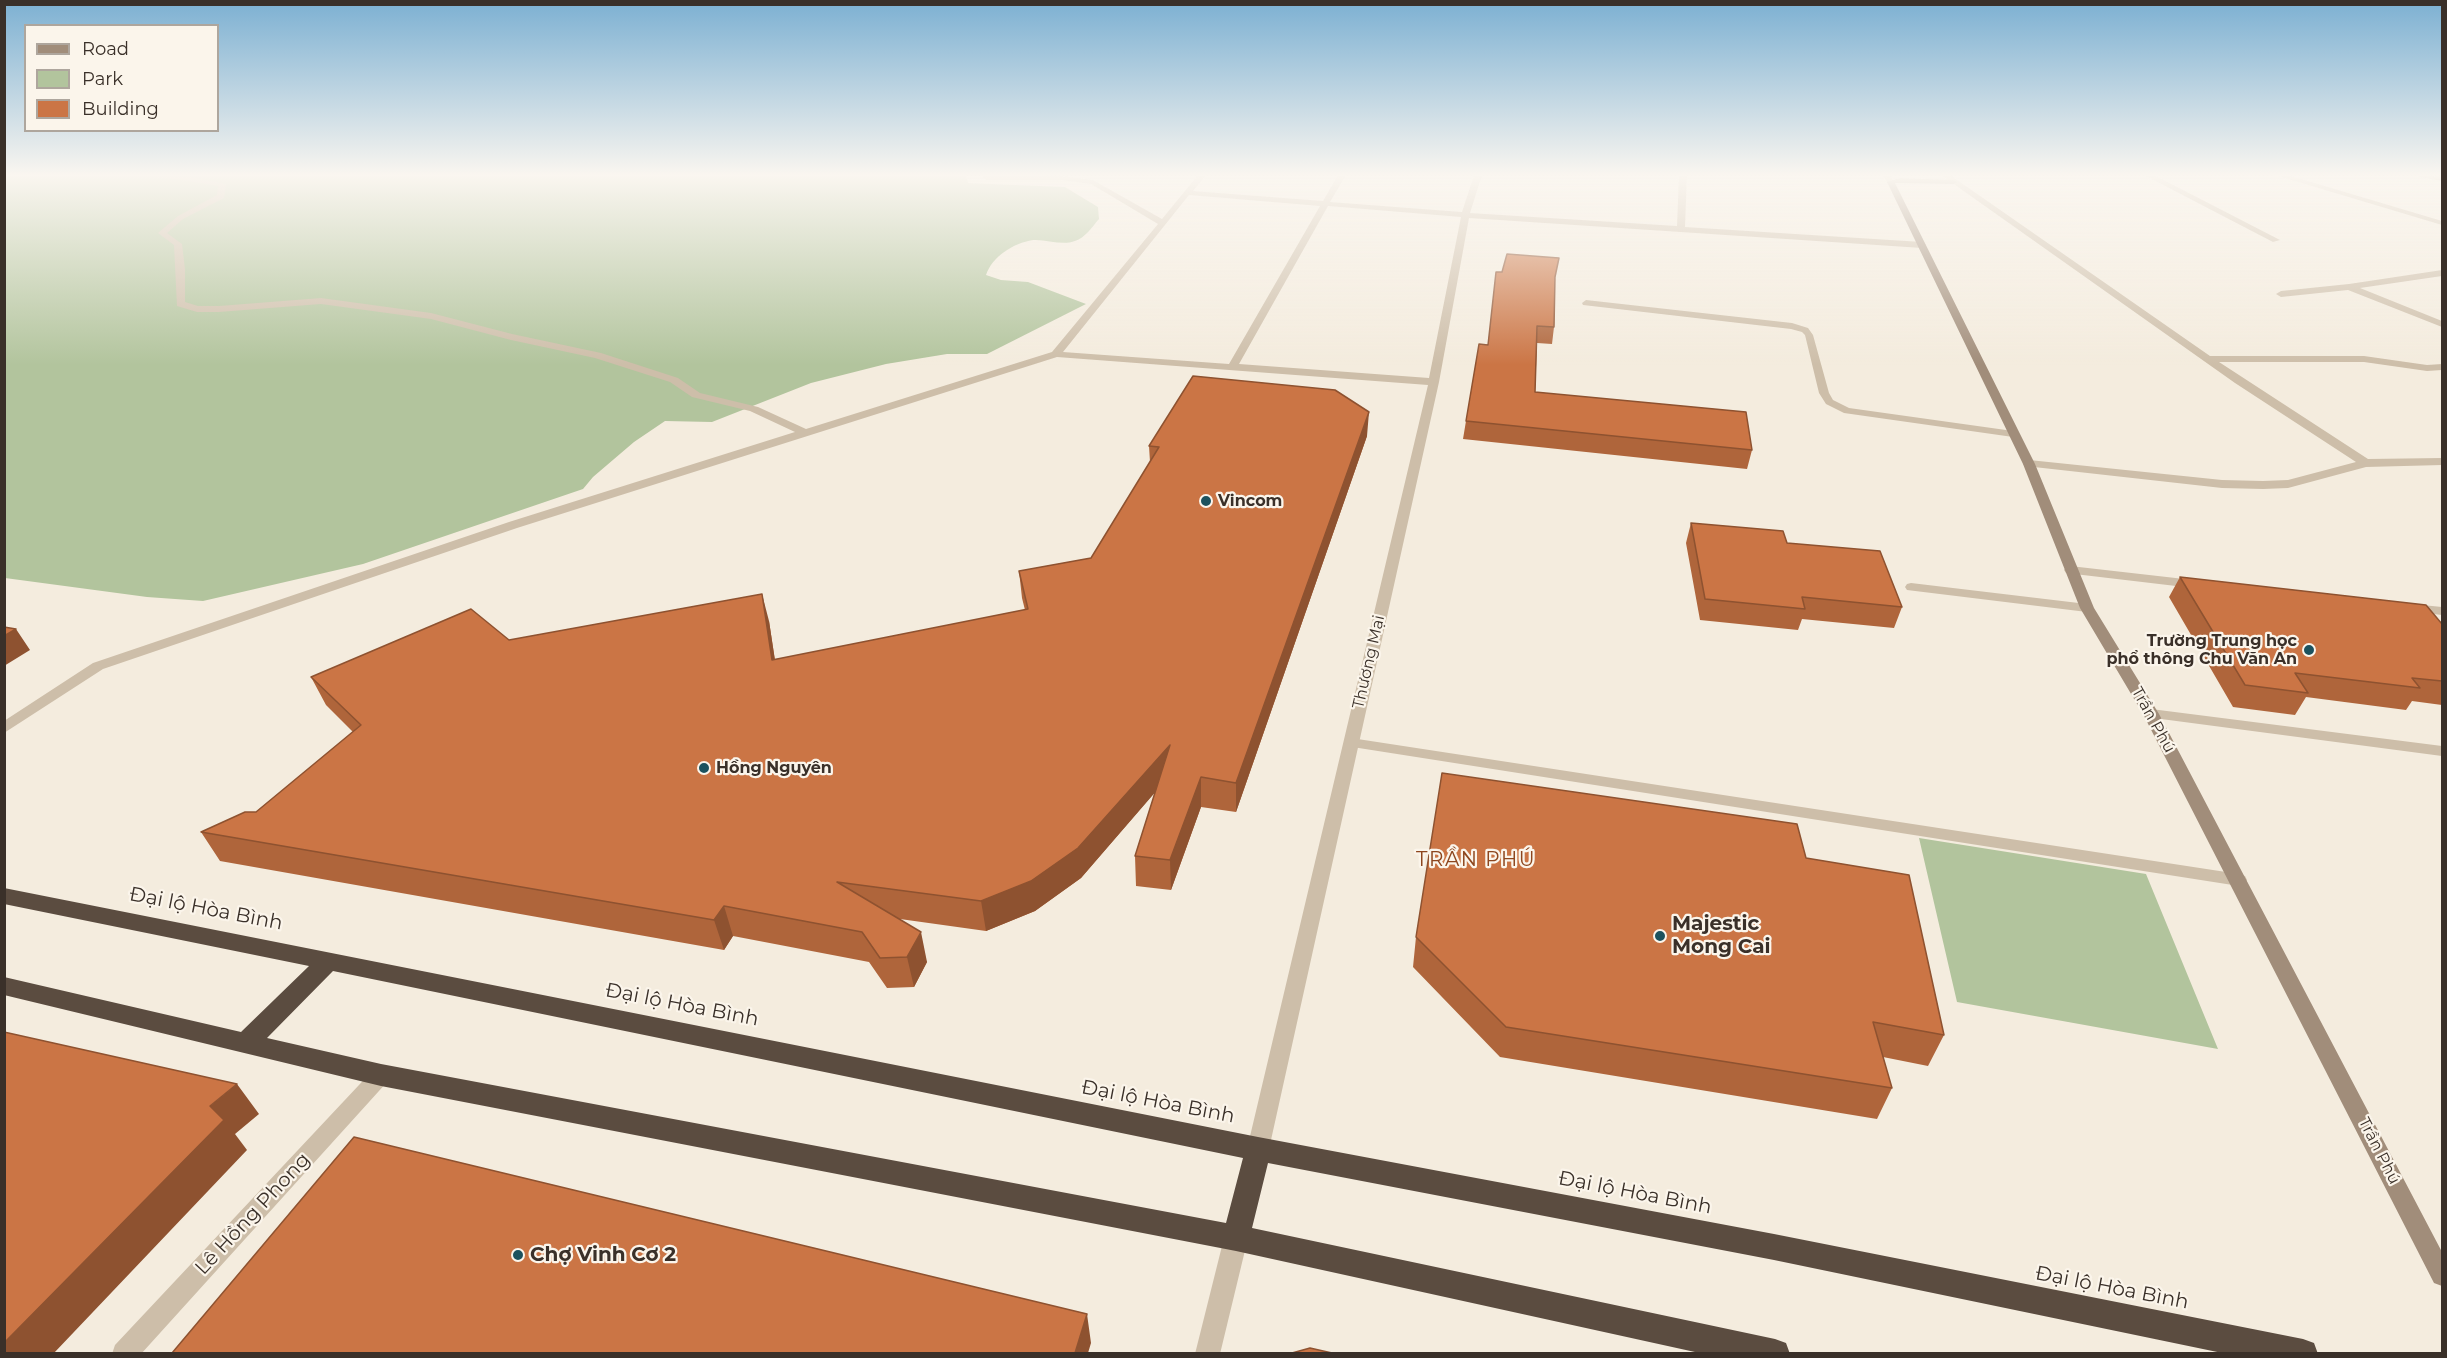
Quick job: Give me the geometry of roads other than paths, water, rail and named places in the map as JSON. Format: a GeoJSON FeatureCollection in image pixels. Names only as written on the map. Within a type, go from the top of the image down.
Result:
{"type":"FeatureCollection","features":[{"type":"Feature","properties":{"kind":"highway","name":"Đại lộ Hòa Bình"},"geometry":{"type":"LineString","coordinates":[[4,896],[1258,1149],[1774,1247],[2303,1353]]}},
{"type":"Feature","properties":{"kind":"highway"},"geometry":{"type":"LineString","coordinates":[[246,1042],[328,962]]}},
{"type":"Feature","properties":{"kind":"highway"},"geometry":{"type":"LineString","coordinates":[[4,986],[381,1075],[1236,1238],[1775,1353]]}},
{"type":"Feature","properties":{"kind":"highway"},"geometry":{"type":"LineString","coordinates":[[1236,1238],[1258,1149]]}},
{"type":"Feature","properties":{"kind":"street"},"geometry":{"type":"LineString","coordinates":[[170,238],[178,244],[181,269],[180,304],[197,309],[219,309],[321,301],[431,316],[608,358],[674,380],[696,395],[754,410],[806,433]]}},
{"type":"Feature","properties":{"kind":"street"},"geometry":{"type":"LineString","coordinates":[[1056,354],[1150,238]]}},
{"type":"Feature","properties":{"kind":"street"},"geometry":{"type":"LineString","coordinates":[[1232,367],[1306,238]]}},
{"type":"Feature","properties":{"kind":"street","name":"Thương Mại"},"geometry":{"type":"LineString","coordinates":[[1258,1149],[1434,382],[1461,238]]}},
{"type":"Feature","properties":{"kind":"street"},"geometry":{"type":"LineString","coordinates":[[1822,238],[1922,245]]}},
{"type":"Feature","properties":{"kind":"street","name":"Trần Phú"},"geometry":{"type":"LineString","coordinates":[[1919,238],[2029,464],[2087,608],[2151,714],[2442,1275]]}},
{"type":"Feature","properties":{"kind":"street"},"geometry":{"type":"LineString","coordinates":[[2037,238],[2208,359],[2366,463]]}},
{"type":"Feature","properties":{"kind":"street"},"geometry":{"type":"LineString","coordinates":[[2281,294],[2349,287],[2442,273]]}},
{"type":"Feature","properties":{"kind":"street"},"geometry":{"type":"LineString","coordinates":[[2349,287],[2442,324]]}},
{"type":"Feature","properties":{"kind":"street"},"geometry":{"type":"LineString","coordinates":[[2417,313],[2442,311]]}},
{"type":"Feature","properties":{"kind":"street"},"geometry":{"type":"LineString","coordinates":[[4,728],[98,666],[513,525],[1056,354],[1434,382]]}},
{"type":"Feature","properties":{"kind":"street"},"geometry":{"type":"LineString","coordinates":[[2208,359],[2364,358],[2427,368],[2442,367]]}},
{"type":"Feature","properties":{"kind":"street"},"geometry":{"type":"LineString","coordinates":[[2029,464],[2222,484],[2263,485],[2288,484],[2366,463],[2442,462]]}},
{"type":"Feature","properties":{"kind":"street"},"geometry":{"type":"LineString","coordinates":[[2151,714],[2442,751]]}},
{"type":"Feature","properties":{"kind":"street","name":"Lê Hồng Phong"},"geometry":{"type":"LineString","coordinates":[[124,1353],[381,1075]]}},
{"type":"Feature","properties":{"kind":"street"},"geometry":{"type":"LineString","coordinates":[[1207,1353],[1236,1238]]}},
{"type":"Feature","properties":{"kind":"lane"},"geometry":{"type":"LineString","coordinates":[[1586,303],[1792,326],[1805,330],[1809,334],[1824,393],[1829,402],[1847,411],[2013,434]]}},
{"type":"Feature","properties":{"kind":"lane"},"geometry":{"type":"LineString","coordinates":[[2070,570],[2210,586]]}},
{"type":"Feature","properties":{"kind":"lane"},"geometry":{"type":"LineString","coordinates":[[1911,587],[2087,608]]}},
{"type":"Feature","properties":{"kind":"lane"},"geometry":{"type":"LineString","coordinates":[[2396,606],[2442,611]]}},
{"type":"Feature","properties":{"kind":"lane"},"geometry":{"type":"LineString","coordinates":[[1351,743],[2239,880]]}},
{"type":"Feature","properties":{"kind":"place","name":"Vincom"},"geometry":{"type":"Point","coordinates":[1206,501]}},
{"type":"Feature","properties":{"kind":"place","name":"Trường Trung học phổ thông Chu Văn An"},"geometry":{"type":"Point","coordinates":[2309,650]}},
{"type":"Feature","properties":{"kind":"place","name":"Hồng Nguyên"},"geometry":{"type":"Point","coordinates":[704,768]}},
{"type":"Feature","properties":{"kind":"place","name":"Majestic Mong Cai"},"geometry":{"type":"Point","coordinates":[1660,936]}},
{"type":"Feature","properties":{"kind":"place","name":"Chợ Vinh Cơ 2"},"geometry":{"type":"Point","coordinates":[518,1255]}},
{"type":"Feature","properties":{"kind":"district","name":"TRẦN PHÚ"},"geometry":{"type":"Point","coordinates":[1476,860]}}]}
